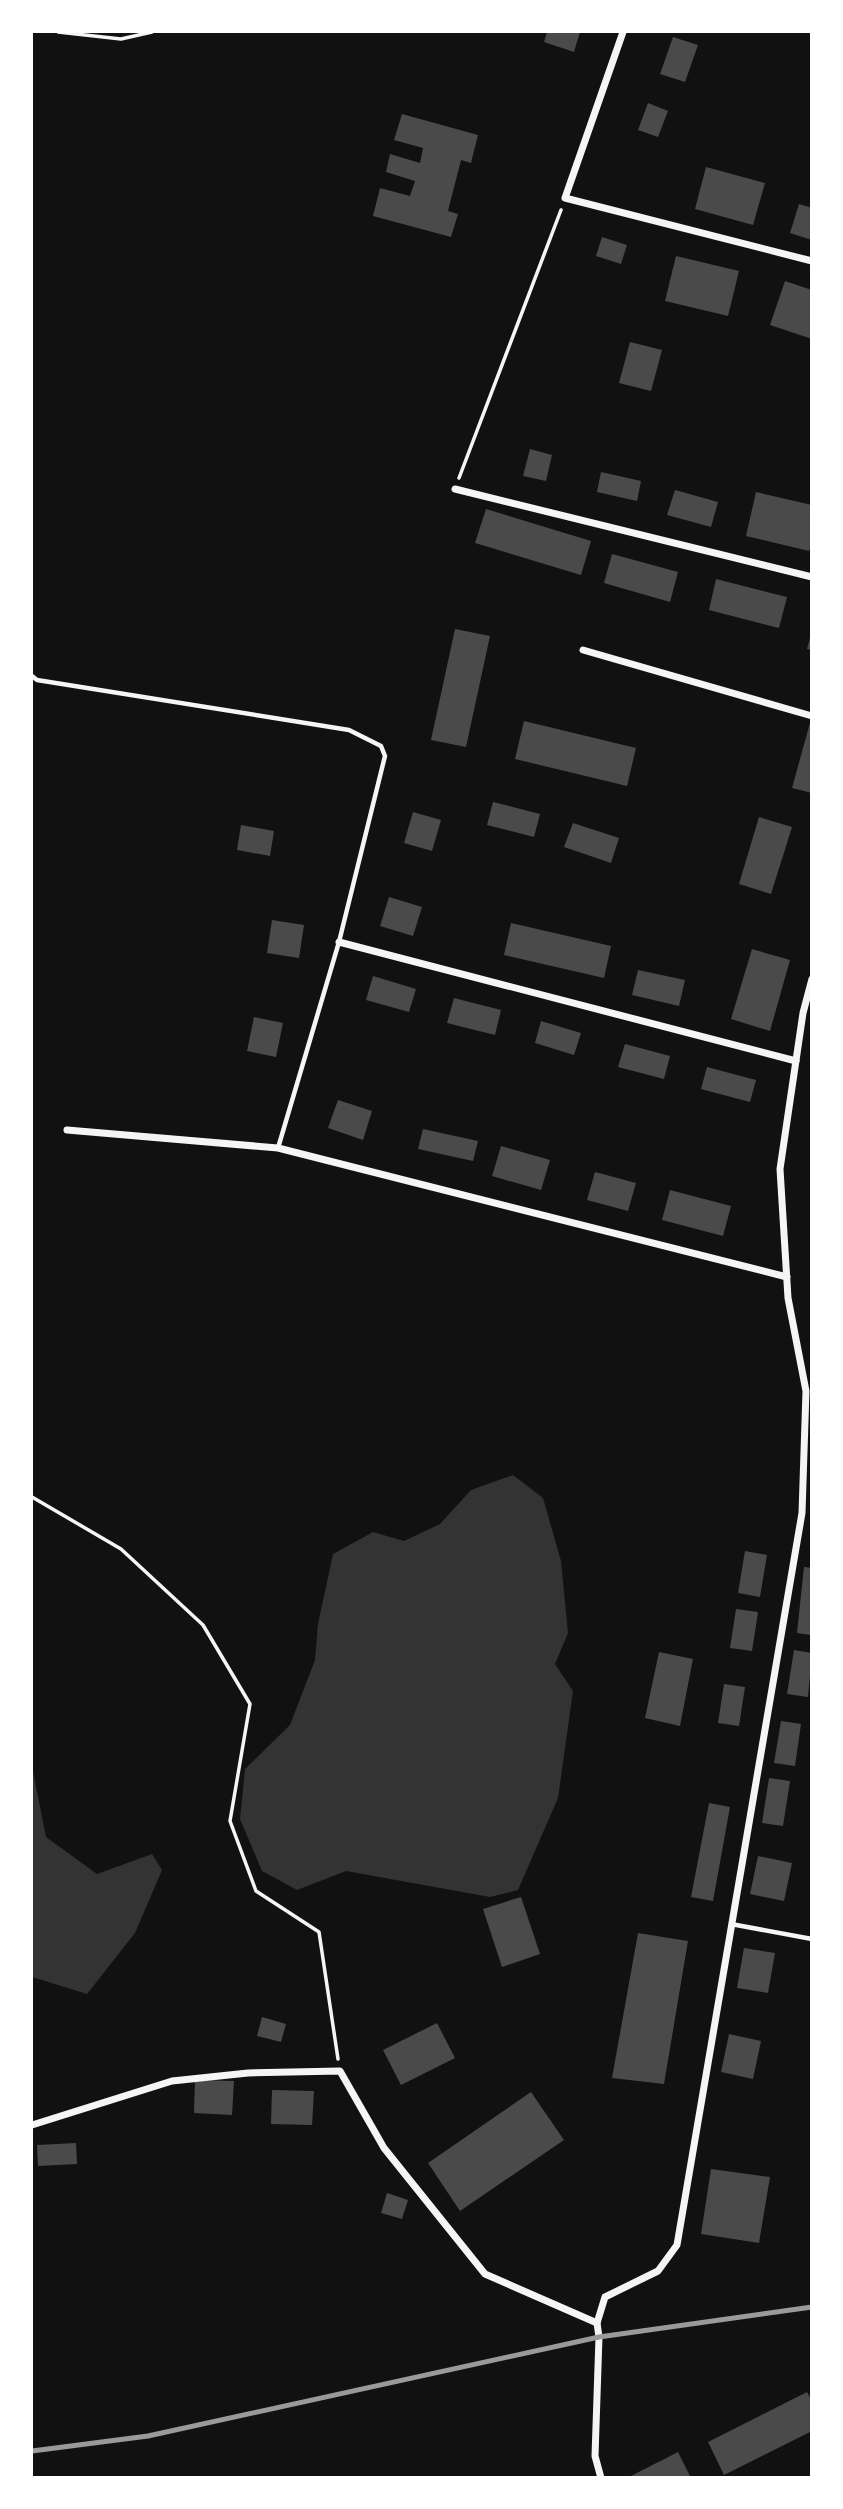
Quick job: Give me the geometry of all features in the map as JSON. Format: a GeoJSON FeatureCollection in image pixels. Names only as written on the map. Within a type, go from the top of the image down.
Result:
{"type":"FeatureCollection","features":[{"type":"Feature","properties":{"kind":"street"},"geometry":{"type":"LineString","coordinates":[[623,32],[565,198],[811,261]]}},
{"type":"Feature","properties":{"kind":"street"},"geometry":{"type":"LineString","coordinates":[[455,489],[811,577]]}},
{"type":"Feature","properties":{"kind":"street"},"geometry":{"type":"LineString","coordinates":[[583,650],[811,716]]}},
{"type":"Feature","properties":{"kind":"street"},"geometry":{"type":"LineString","coordinates":[[339,942],[796,1061]]}},
{"type":"Feature","properties":{"kind":"street"},"geometry":{"type":"LineString","coordinates":[[601,2477],[596,2456],[599,2337],[597,2323],[605,2297],[658,2271],[677,2245],[802,1513],[806,1391],[788,1298],[780,1170],[803,1013],[811,979]]}},
{"type":"Feature","properties":{"kind":"street"},"geometry":{"type":"LineString","coordinates":[[67,1130],[278,1148],[787,1277]]}},
{"type":"Feature","properties":{"kind":"street"},"geometry":{"type":"LineString","coordinates":[[32,2125],[172,2081],[248,2073],[340,2071],[384,2148],[485,2274],[597,2323]]}},
{"type":"Feature","properties":{"kind":"lane"},"geometry":{"type":"LineString","coordinates":[[32,676],[37,680],[349,730],[381,746],[385,756],[339,942],[278,1148]]}},
{"type":"Feature","properties":{"kind":"lane"},"geometry":{"type":"LineString","coordinates":[[730,1924],[811,1939]]}},
{"type":"Feature","properties":{"kind":"path"},"geometry":{"type":"LineString","coordinates":[[58,32],[121,39],[152,32]]}},
{"type":"Feature","properties":{"kind":"path"},"geometry":{"type":"LineString","coordinates":[[455,489],[565,198]]}},
{"type":"Feature","properties":{"kind":"path"},"geometry":{"type":"LineString","coordinates":[[32,1497],[121,1549],[203,1625],[250,1704],[230,1821],[256,1891],[319,1932],[340,2071]]}},
{"type":"Feature","properties":{"kind":"shaded area"},"geometry":{"type":"Polygon","coordinates":[[[513,1475],[543,1498],[561,1561],[568,1633],[555,1664],[573,1691],[558,1798],[518,1890],[490,1897],[346,1871],[297,1890],[262,1871],[240,1819],[245,1769],[290,1725],[315,1660],[318,1624],[333,1554],[373,1532],[404,1541],[440,1524],[471,1490],[513,1475]]]}},
{"type":"Feature","properties":{"kind":"shaded area"},"geometry":{"type":"Polygon","coordinates":[[[32,1766],[46,1837],[97,1874],[152,1854],[162,1870],[135,1933],[87,1994],[32,1977],[32,1766]]]}},
{"type":"Feature","properties":{"kind":"building"},"geometry":{"type":"Polygon","coordinates":[[[547,32],[580,32],[574,52],[544,42],[547,32]]]}},
{"type":"Feature","properties":{"kind":"building"},"geometry":{"type":"Polygon","coordinates":[[[673,37],[698,45],[685,82],[660,74],[673,37]]]}},
{"type":"Feature","properties":{"kind":"building"},"geometry":{"type":"Polygon","coordinates":[[[648,103],[668,111],[658,137],[638,130],[648,103]]]}},
{"type":"Feature","properties":{"kind":"building"},"geometry":{"type":"Polygon","coordinates":[[[402,114],[478,135],[471,163],[461,160],[448,211],[458,214],[451,237],[373,216],[380,188],[410,196],[415,181],[386,172],[390,154],[420,163],[423,148],[394,140],[402,114]]]}},
{"type":"Feature","properties":{"kind":"building"},"geometry":{"type":"Polygon","coordinates":[[[706,167],[765,183],[753,225],[695,209],[706,167]]]}},
{"type":"Feature","properties":{"kind":"building"},"geometry":{"type":"Polygon","coordinates":[[[799,204],[812,208],[812,240],[790,233],[799,204]]]}},
{"type":"Feature","properties":{"kind":"building"},"geometry":{"type":"Polygon","coordinates":[[[602,237],[627,245],[621,264],[596,256],[602,237]]]}},
{"type":"Feature","properties":{"kind":"building"},"geometry":{"type":"Polygon","coordinates":[[[676,256],[739,271],[728,316],[665,301],[676,256]]]}},
{"type":"Feature","properties":{"kind":"building"},"geometry":{"type":"Polygon","coordinates":[[[785,281],[812,290],[812,339],[770,325],[785,281]]]}},
{"type":"Feature","properties":{"kind":"building"},"geometry":{"type":"Polygon","coordinates":[[[630,342],[662,350],[651,391],[619,383],[630,342]]]}},
{"type":"Feature","properties":{"kind":"building"},"geometry":{"type":"Polygon","coordinates":[[[530,449],[552,455],[546,481],[523,476],[530,449]]]}},
{"type":"Feature","properties":{"kind":"building"},"geometry":{"type":"Polygon","coordinates":[[[601,472],[641,481],[637,501],[597,492],[601,472]]]}},
{"type":"Feature","properties":{"kind":"building"},"geometry":{"type":"Polygon","coordinates":[[[675,490],[718,502],[711,527],[667,515],[675,490]]]}},
{"type":"Feature","properties":{"kind":"building"},"geometry":{"type":"Polygon","coordinates":[[[756,492],[812,505],[812,540],[809,551],[746,536],[756,492]]]}},
{"type":"Feature","properties":{"kind":"building"},"geometry":{"type":"Polygon","coordinates":[[[486,509],[591,541],[581,575],[475,543],[486,509]]]}},
{"type":"Feature","properties":{"kind":"building"},"geometry":{"type":"Polygon","coordinates":[[[612,554],[678,572],[670,602],[604,583],[612,554]]]}},
{"type":"Feature","properties":{"kind":"building"},"geometry":{"type":"Polygon","coordinates":[[[716,579],[787,597],[779,628],[709,610],[716,579]]]}},
{"type":"Feature","properties":{"kind":"building"},"geometry":{"type":"Polygon","coordinates":[[[455,629],[490,636],[466,747],[431,740],[455,629]]]}},
{"type":"Feature","properties":{"kind":"building"},"geometry":{"type":"Polygon","coordinates":[[[812,634],[812,650],[807,649],[812,634]]]}},
{"type":"Feature","properties":{"kind":"building"},"geometry":{"type":"Polygon","coordinates":[[[812,719],[812,793],[792,788],[812,719]]]}},
{"type":"Feature","properties":{"kind":"building"},"geometry":{"type":"Polygon","coordinates":[[[524,721],[636,748],[627,786],[515,759],[524,721]]]}},
{"type":"Feature","properties":{"kind":"building"},"geometry":{"type":"Polygon","coordinates":[[[493,802],[540,814],[534,837],[487,825],[493,802]]]}},
{"type":"Feature","properties":{"kind":"building"},"geometry":{"type":"Polygon","coordinates":[[[413,812],[441,820],[432,851],[404,843],[413,812]]]}},
{"type":"Feature","properties":{"kind":"building"},"geometry":{"type":"Polygon","coordinates":[[[759,817],[792,827],[771,894],[739,884],[759,817]]]}},
{"type":"Feature","properties":{"kind":"building"},"geometry":{"type":"Polygon","coordinates":[[[573,823],[619,838],[611,863],[564,847],[573,823]]]}},
{"type":"Feature","properties":{"kind":"building"},"geometry":{"type":"Polygon","coordinates":[[[241,825],[274,831],[270,856],[237,850],[241,825]]]}},
{"type":"Feature","properties":{"kind":"building"},"geometry":{"type":"Polygon","coordinates":[[[389,897],[422,907],[413,936],[380,926],[389,897]]]}},
{"type":"Feature","properties":{"kind":"building"},"geometry":{"type":"Polygon","coordinates":[[[272,920],[304,925],[299,958],[267,953],[272,920]]]}},
{"type":"Feature","properties":{"kind":"building"},"geometry":{"type":"Polygon","coordinates":[[[511,923],[611,946],[604,978],[504,955],[511,923]]]}},
{"type":"Feature","properties":{"kind":"building"},"geometry":{"type":"Polygon","coordinates":[[[752,949],[790,960],[770,1031],[731,1019],[752,949]]]}},
{"type":"Feature","properties":{"kind":"building"},"geometry":{"type":"Polygon","coordinates":[[[638,970],[685,980],[679,1006],[632,995],[638,970]]]}},
{"type":"Feature","properties":{"kind":"building"},"geometry":{"type":"Polygon","coordinates":[[[373,976],[416,989],[409,1012],[366,1000],[373,976]]]}},
{"type":"Feature","properties":{"kind":"building"},"geometry":{"type":"Polygon","coordinates":[[[454,998],[501,1010],[495,1035],[447,1023],[454,998]]]}},
{"type":"Feature","properties":{"kind":"building"},"geometry":{"type":"Polygon","coordinates":[[[254,1017],[283,1023],[276,1057],[247,1051],[254,1017]]]}},
{"type":"Feature","properties":{"kind":"building"},"geometry":{"type":"Polygon","coordinates":[[[541,1021],[581,1033],[574,1055],[535,1043],[541,1021]]]}},
{"type":"Feature","properties":{"kind":"building"},"geometry":{"type":"Polygon","coordinates":[[[625,1044],[670,1056],[664,1079],[618,1067],[625,1044]]]}},
{"type":"Feature","properties":{"kind":"building"},"geometry":{"type":"Polygon","coordinates":[[[707,1067],[756,1080],[750,1102],[701,1089],[707,1067]]]}},
{"type":"Feature","properties":{"kind":"building"},"geometry":{"type":"Polygon","coordinates":[[[338,1100],[372,1111],[363,1140],[328,1128],[338,1100]]]}},
{"type":"Feature","properties":{"kind":"building"},"geometry":{"type":"Polygon","coordinates":[[[423,1129],[478,1141],[473,1161],[418,1149],[423,1129]]]}},
{"type":"Feature","properties":{"kind":"building"},"geometry":{"type":"Polygon","coordinates":[[[501,1146],[550,1160],[541,1190],[492,1176],[501,1146]]]}},
{"type":"Feature","properties":{"kind":"building"},"geometry":{"type":"Polygon","coordinates":[[[595,1172],[636,1183],[628,1211],[587,1200],[595,1172]]]}},
{"type":"Feature","properties":{"kind":"building"},"geometry":{"type":"Polygon","coordinates":[[[670,1190],[731,1206],[723,1236],[662,1220],[670,1190]]]}},
{"type":"Feature","properties":{"kind":"building"},"geometry":{"type":"Polygon","coordinates":[[[745,1551],[767,1555],[760,1597],[738,1593],[745,1551]]]}},
{"type":"Feature","properties":{"kind":"building"},"geometry":{"type":"Polygon","coordinates":[[[804,1567],[812,1568],[810,1635],[797,1633],[804,1567]]]}},
{"type":"Feature","properties":{"kind":"building"},"geometry":{"type":"Polygon","coordinates":[[[736,1609],[758,1612],[752,1651],[730,1648],[736,1609]]]}},
{"type":"Feature","properties":{"kind":"building"},"geometry":{"type":"Polygon","coordinates":[[[794,1650],[812,1653],[808,1697],[787,1694],[794,1650]]]}},
{"type":"Feature","properties":{"kind":"building"},"geometry":{"type":"Polygon","coordinates":[[[659,1652],[693,1659],[680,1726],[645,1718],[659,1652]]]}},
{"type":"Feature","properties":{"kind":"building"},"geometry":{"type":"Polygon","coordinates":[[[724,1684],[745,1687],[739,1726],[718,1723],[724,1684]]]}},
{"type":"Feature","properties":{"kind":"building"},"geometry":{"type":"Polygon","coordinates":[[[781,1721],[801,1724],[795,1766],[774,1763],[781,1721]]]}},
{"type":"Feature","properties":{"kind":"building"},"geometry":{"type":"Polygon","coordinates":[[[769,1778],[790,1781],[783,1826],[762,1823],[769,1778]]]}},
{"type":"Feature","properties":{"kind":"building"},"geometry":{"type":"Polygon","coordinates":[[[709,1803],[730,1807],[713,1901],[691,1897],[709,1803]]]}},
{"type":"Feature","properties":{"kind":"building"},"geometry":{"type":"Polygon","coordinates":[[[758,1856],[792,1863],[784,1901],[750,1894],[758,1856]]]}},
{"type":"Feature","properties":{"kind":"building"},"geometry":{"type":"Polygon","coordinates":[[[521,1897],[540,1954],[502,1967],[483,1909],[521,1897]]]}},
{"type":"Feature","properties":{"kind":"building"},"geometry":{"type":"Polygon","coordinates":[[[638,1933],[688,1941],[664,2084],[612,2078],[638,1933]]]}},
{"type":"Feature","properties":{"kind":"building"},"geometry":{"type":"Polygon","coordinates":[[[744,1948],[775,1953],[768,1993],[737,1988],[744,1948]]]}},
{"type":"Feature","properties":{"kind":"building"},"geometry":{"type":"Polygon","coordinates":[[[262,2017],[286,2024],[281,2042],[257,2036],[262,2017]]]}},
{"type":"Feature","properties":{"kind":"building"},"geometry":{"type":"Polygon","coordinates":[[[437,2023],[455,2058],[401,2085],[383,2050],[437,2023]]]}},
{"type":"Feature","properties":{"kind":"building"},"geometry":{"type":"Polygon","coordinates":[[[729,2034],[761,2041],[753,2079],[721,2072],[729,2034]]]}},
{"type":"Feature","properties":{"kind":"building"},"geometry":{"type":"Polygon","coordinates":[[[195,2080],[234,2081],[232,2115],[194,2113],[195,2080]]]}},
{"type":"Feature","properties":{"kind":"building"},"geometry":{"type":"Polygon","coordinates":[[[272,2090],[314,2091],[312,2125],[271,2124],[272,2090]]]}},
{"type":"Feature","properties":{"kind":"building"},"geometry":{"type":"Polygon","coordinates":[[[531,2092],[564,2140],[460,2211],[428,2163],[531,2092]]]}},
{"type":"Feature","properties":{"kind":"building"},"geometry":{"type":"Polygon","coordinates":[[[76,2143],[77,2164],[38,2166],[37,2145],[76,2143]]]}},
{"type":"Feature","properties":{"kind":"building"},"geometry":{"type":"Polygon","coordinates":[[[711,2169],[770,2177],[759,2243],[701,2234],[711,2169]]]}},
{"type":"Feature","properties":{"kind":"building"},"geometry":{"type":"Polygon","coordinates":[[[387,2193],[408,2200],[402,2219],[381,2213],[387,2193]]]}},
{"type":"Feature","properties":{"kind":"building"},"geometry":{"type":"Polygon","coordinates":[[[807,2392],[812,2401],[812,2431],[724,2475],[708,2442],[807,2392]]]}},
{"type":"Feature","properties":{"kind":"building"},"geometry":{"type":"Polygon","coordinates":[[[678,2452],[691,2478],[627,2478],[678,2452]]]}},
{"type":"Feature","properties":{"kind":"railway"},"geometry":{"type":"LineString","coordinates":[[32,2451],[148,2436],[599,2337],[812,2307]]}}]}
